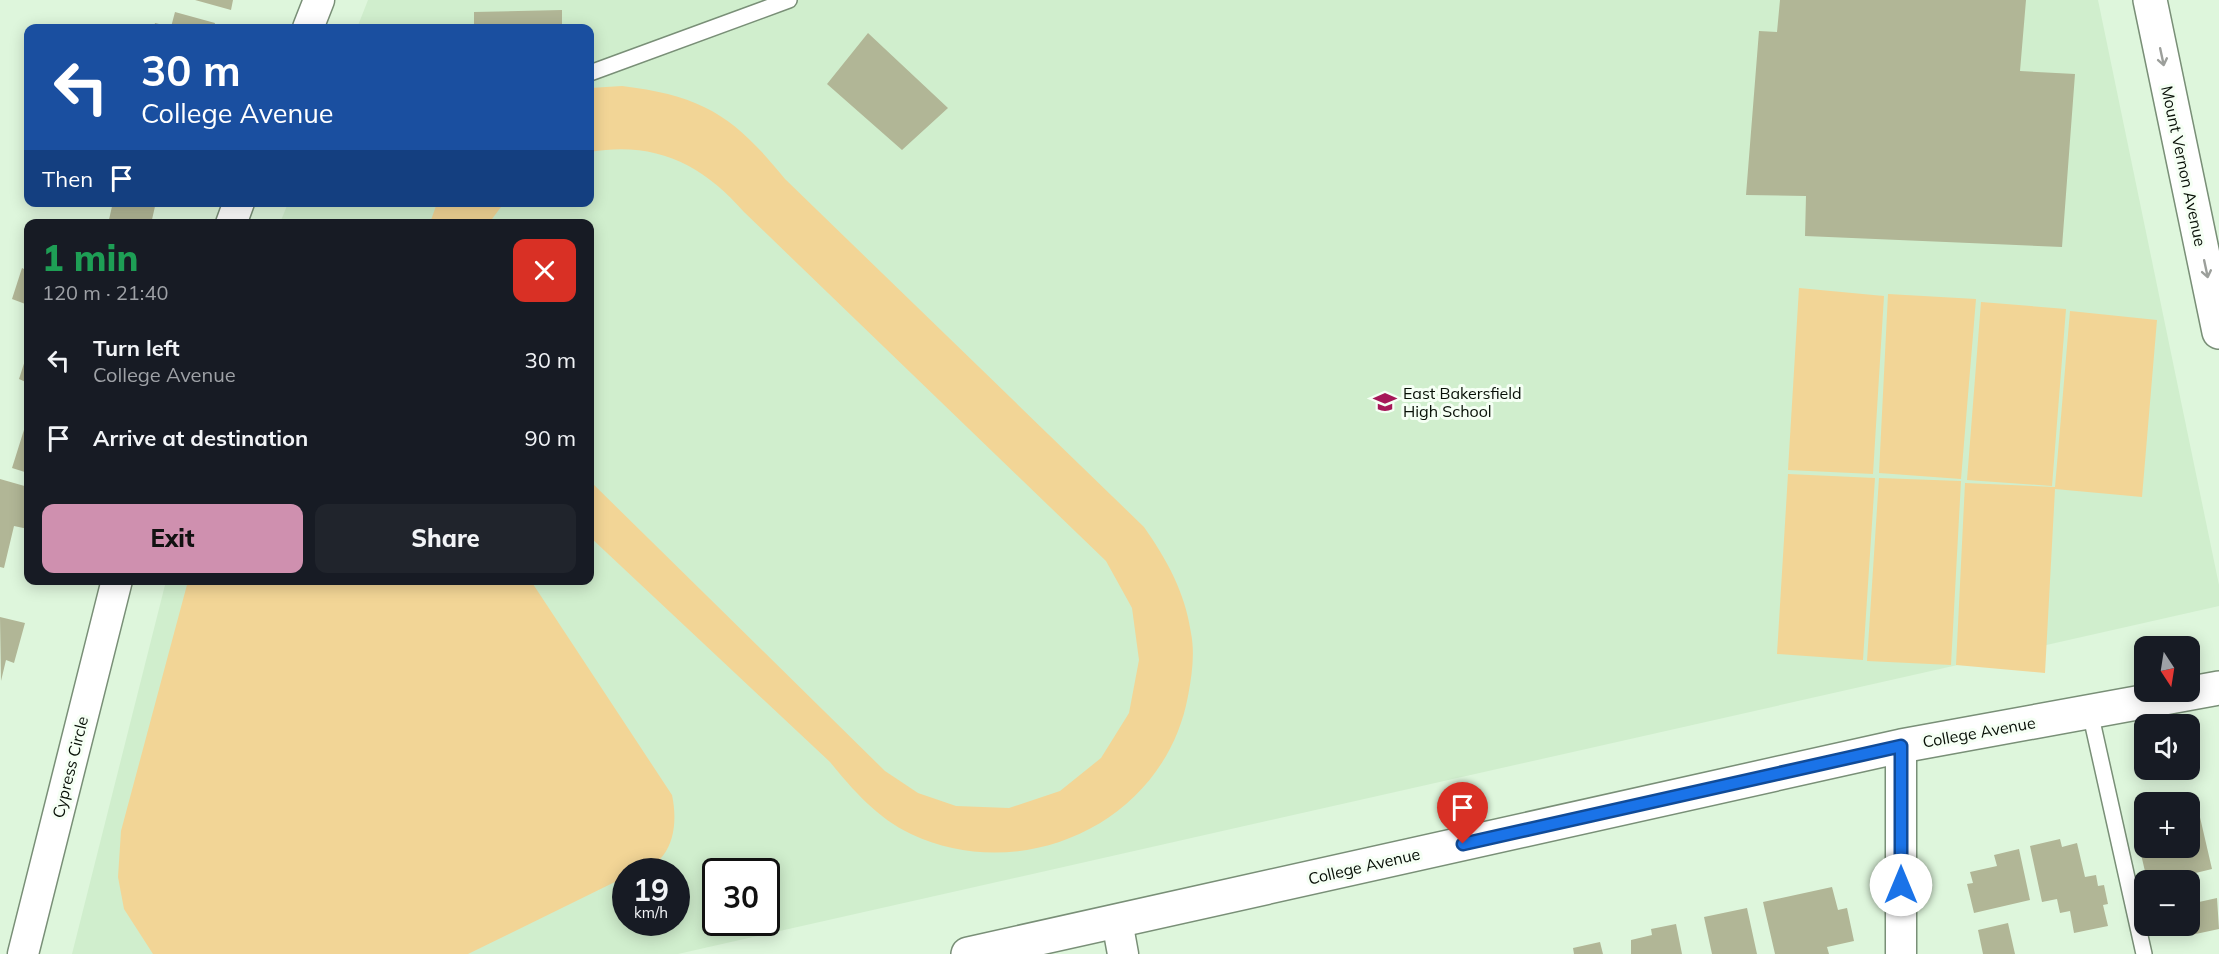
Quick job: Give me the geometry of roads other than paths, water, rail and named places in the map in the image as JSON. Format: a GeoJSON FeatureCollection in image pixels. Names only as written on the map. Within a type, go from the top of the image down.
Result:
{"type":"FeatureCollection","features":[{"type":"Feature","properties":{"kind":"street"},"geometry":{"type":"LineString","coordinates":[[310,24],[319,0]]}},
{"type":"Feature","properties":{"kind":"street","name":"Mount Vernon Avenue"},"geometry":{"type":"LineString","coordinates":[[2150,0],[2219,332]]}},
{"type":"Feature","properties":{"kind":"street","name":"Cypress Circle"},"geometry":{"type":"LineString","coordinates":[[23,954],[116,585]]}},
{"type":"Feature","properties":{"kind":"street","name":"College Avenue"},"geometry":{"type":"LineString","coordinates":[[968,954],[1901,746],[2219,688]]}},
{"type":"Feature","properties":{"kind":"street"},"geometry":{"type":"LineString","coordinates":[[1900,954],[1901,746]]}},
{"type":"Feature","properties":{"kind":"street"},"geometry":{"type":"LineString","coordinates":[[1117,921],[1123,954]]}},
{"type":"Feature","properties":{"kind":"lane"},"geometry":{"type":"LineString","coordinates":[[594,72],[789,0]]}},
{"type":"Feature","properties":{"kind":"lane"},"geometry":{"type":"LineString","coordinates":[[2090,712],[2144,954]]}},
{"type":"Feature","properties":{"kind":"place","name":"East Bakersfield High School"},"geometry":{"type":"Point","coordinates":[1385,402]}}]}
